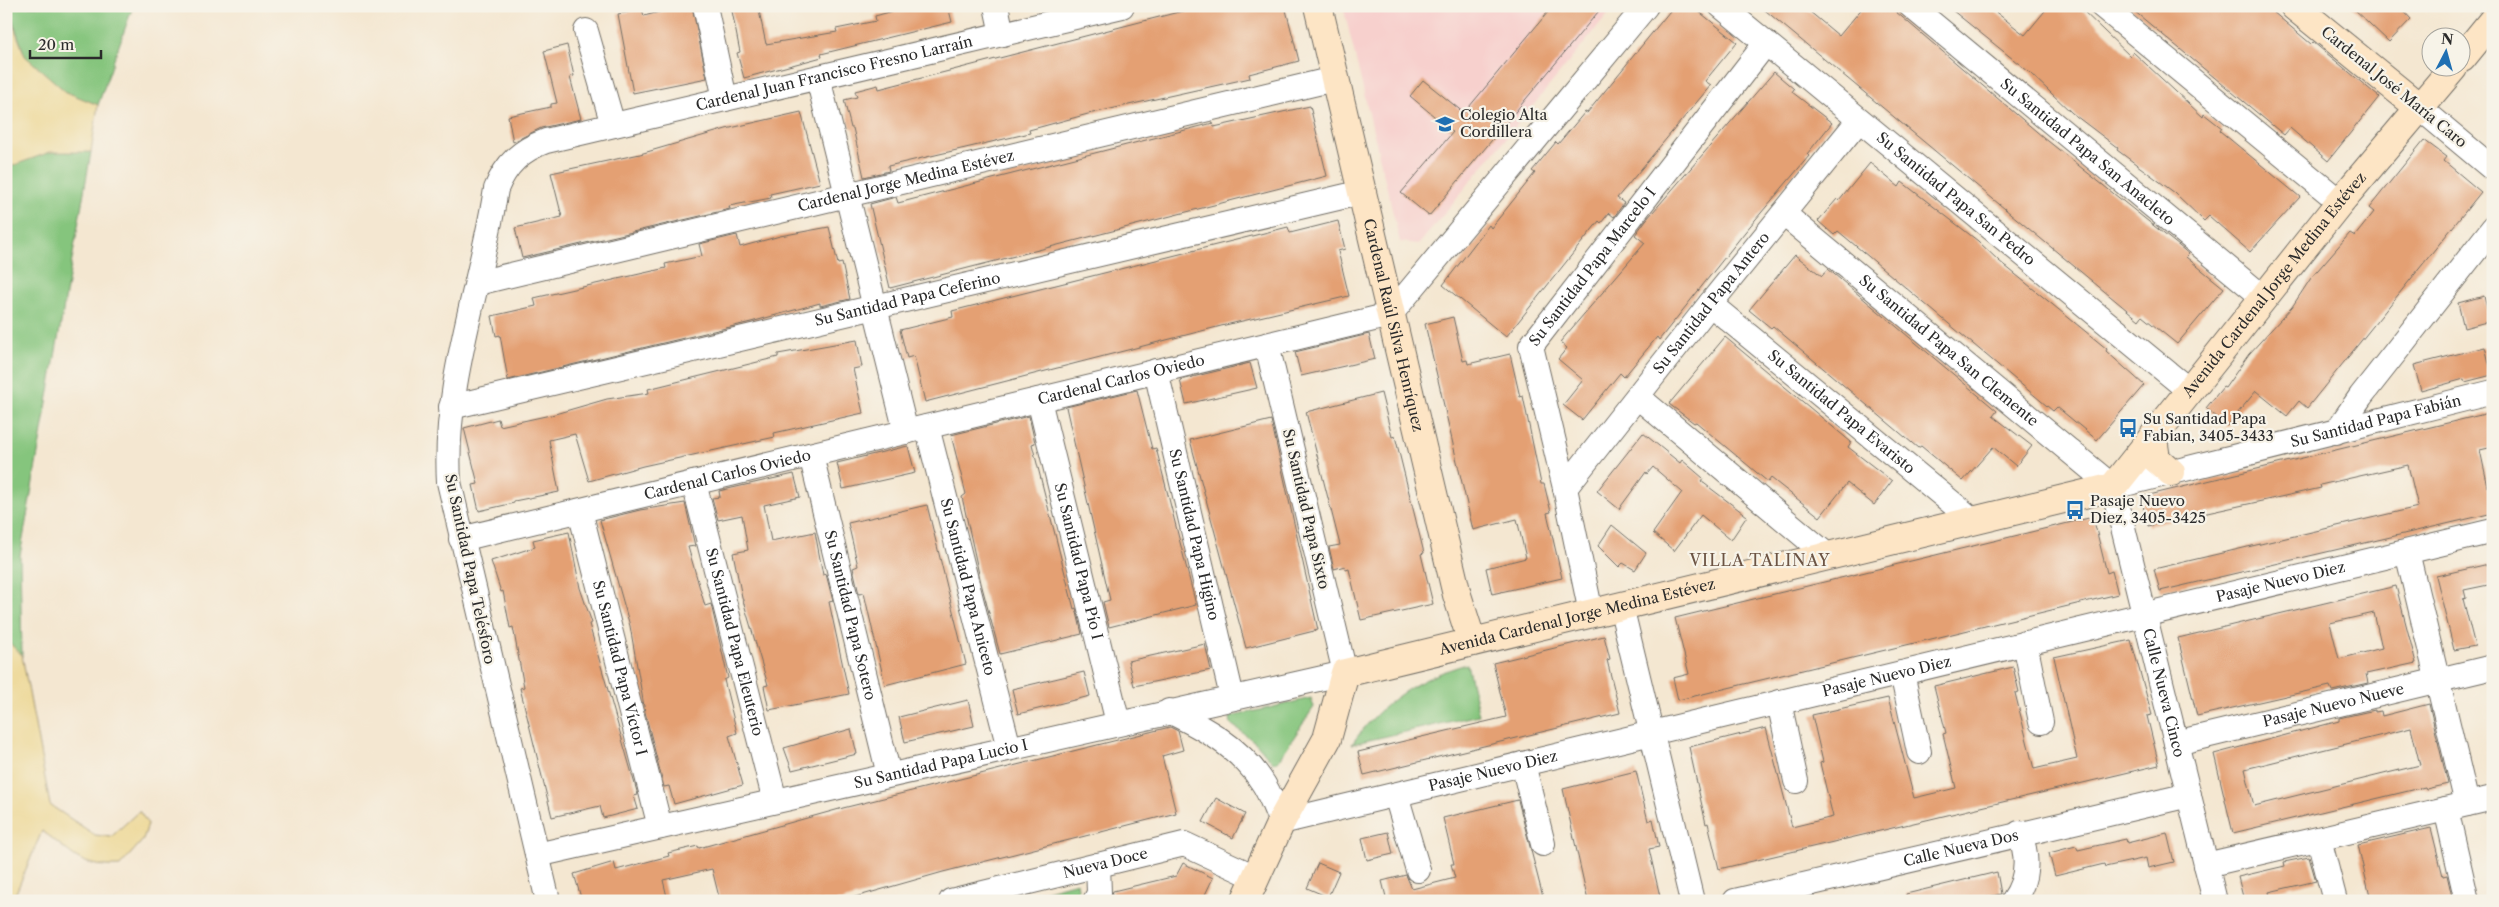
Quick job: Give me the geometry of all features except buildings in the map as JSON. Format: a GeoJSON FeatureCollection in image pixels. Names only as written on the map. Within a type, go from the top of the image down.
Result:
{"type":"FeatureCollection","features":[{"type":"Feature","properties":{"kind":"street"},"geometry":{"type":"LineString","coordinates":[[705,6],[725,99]]}},
{"type":"Feature","properties":{"kind":"street"},"geometry":{"type":"LineString","coordinates":[[996,6],[1002,34]]}},
{"type":"Feature","properties":{"kind":"street","name":"Cardenal Juan Francisco Fresno Larraín"},"geometry":{"type":"LineString","coordinates":[[546,141],[1122,6]]}},
{"type":"Feature","properties":{"kind":"street","name":"Cardenal Raúl Silva Henríquez"},"geometry":{"type":"LineString","coordinates":[[1318,6],[1457,595],[1472,642]]}},
{"type":"Feature","properties":{"kind":"street"},"geometry":{"type":"LineString","coordinates":[[1390,315],[1646,6]]}},
{"type":"Feature","properties":{"kind":"street","name":"Su Santidad Papa San Pedro"},"geometry":{"type":"LineString","coordinates":[[1721,6],[2191,392]]}},
{"type":"Feature","properties":{"kind":"street","name":"Su Santidad Papa San Anacleto"},"geometry":{"type":"LineString","coordinates":[[1911,6],[2264,298]]}},
{"type":"Feature","properties":{"kind":"street"},"geometry":{"type":"LineString","coordinates":[[2102,6],[2340,202]]}},
{"type":"Feature","properties":{"kind":"street","name":"Cardenal José María Caro"},"geometry":{"type":"LineString","coordinates":[[2294,6],[2493,169]]}},
{"type":"Feature","properties":{"kind":"street"},"geometry":{"type":"LineString","coordinates":[[2472,46],[2493,20]]}},
{"type":"Feature","properties":{"kind":"street"},"geometry":{"type":"LineString","coordinates":[[586,31],[613,126]]}},
{"type":"Feature","properties":{"kind":"street","name":"Su Santidad Papa Marcelo I"},"geometry":{"type":"LineString","coordinates":[[1591,613],[1565,488],[1531,346],[1766,43]]}},
{"type":"Feature","properties":{"kind":"street","name":"Su Santidad Papa Aniceto"},"geometry":{"type":"LineString","coordinates":[[818,78],[875,307],[917,430],[1009,748]]}},
{"type":"Feature","properties":{"kind":"street","name":"Avenida Cardenal Jorge Medina Estévez"},"geometry":{"type":"LineString","coordinates":[[1345,673],[2113,487],[2191,392],[2340,202],[2446,78]]}},
{"type":"Feature","properties":{"kind":"street","name":"Cardenal Jorge Medina Estévez"},"geometry":{"type":"LineString","coordinates":[[477,283],[1334,79]]}},
{"type":"Feature","properties":{"kind":"street","name":"Su Santidad Papa Antero"},"geometry":{"type":"LineString","coordinates":[[1565,488],[1710,304],[1860,120]]}},
{"type":"Feature","properties":{"kind":"street","name":"Su Santidad Papa Telésforo"},"geometry":{"type":"LineString","coordinates":[[546,141],[519,154],[501,176],[496,189],[451,407],[447,452],[448,482],[548,901]]}},
{"type":"Feature","properties":{"kind":"street","name":"Su Santidad Papa Ceferino"},"geometry":{"type":"LineString","coordinates":[[451,407],[1363,192]]}},
{"type":"Feature","properties":{"kind":"street","name":"Su Santidad Papa San Clemente"},"geometry":{"type":"LineString","coordinates":[[1784,214],[2113,487]]}},
{"type":"Feature","properties":{"kind":"street"},"geometry":{"type":"LineString","coordinates":[[2336,432],[2361,396],[2493,228]]}},
{"type":"Feature","properties":{"kind":"street","name":"Su Santidad Papa Evaristo"},"geometry":{"type":"LineString","coordinates":[[1710,304],[1974,521]]}},
{"type":"Feature","properties":{"kind":"street","name":"Cardenal Carlos Oviedo"},"geometry":{"type":"LineString","coordinates":[[461,539],[1390,315]]}},
{"type":"Feature","properties":{"kind":"street","name":"Su Santidad Papa Sixto"},"geometry":{"type":"LineString","coordinates":[[1267,345],[1345,673]]}},
{"type":"Feature","properties":{"kind":"street","name":"Su Santidad Papa Higino"},"geometry":{"type":"LineString","coordinates":[[1156,372],[1232,697]]}},
{"type":"Feature","properties":{"kind":"street","name":"Su Santidad Papa Fabián"},"geometry":{"type":"LineString","coordinates":[[2113,487],[2493,392]]}},
{"type":"Feature","properties":{"kind":"street"},"geometry":{"type":"LineString","coordinates":[[1638,396],[1828,556]]}},
{"type":"Feature","properties":{"kind":"street","name":"Su Santidad Papa Pío I"},"geometry":{"type":"LineString","coordinates":[[1039,400],[1118,723]]}},
{"type":"Feature","properties":{"kind":"street"},"geometry":{"type":"LineString","coordinates":[[2153,438],[2156,459],[2171,472]]}},
{"type":"Feature","properties":{"kind":"street","name":"Su Santidad Papa Sotero"},"geometry":{"type":"LineString","coordinates":[[811,455],[889,775]]}},
{"type":"Feature","properties":{"kind":"street","name":"Su Santidad Papa Eleuterio"},"geometry":{"type":"LineString","coordinates":[[694,483],[775,801]]}},
{"type":"Feature","properties":{"kind":"street","name":"Calle Nueva Cinco"},"geometry":{"type":"LineString","coordinates":[[2113,487],[2215,901]]}},
{"type":"Feature","properties":{"kind":"street","name":"Su Santidad Papa Víctor I"},"geometry":{"type":"LineString","coordinates":[[580,511],[660,827]]}},
{"type":"Feature","properties":{"kind":"street","name":"Pasaje Nuevo Diez"},"geometry":{"type":"LineString","coordinates":[[1281,822],[2493,531]]}},
{"type":"Feature","properties":{"kind":"street"},"geometry":{"type":"LineString","coordinates":[[2407,552],[2438,680],[2467,901]]}},
{"type":"Feature","properties":{"kind":"street"},"geometry":{"type":"LineString","coordinates":[[1621,606],[1692,901]]}},
{"type":"Feature","properties":{"kind":"street"},"geometry":{"type":"LineString","coordinates":[[2024,644],[2041,722]]}},
{"type":"Feature","properties":{"kind":"street","name":"Pasaje Nuevo Nueve"},"geometry":{"type":"LineString","coordinates":[[2176,743],[2493,667]]}},
{"type":"Feature","properties":{"kind":"street"},"geometry":{"type":"LineString","coordinates":[[1250,889],[1281,822],[1327,739],[1345,673]]}},
{"type":"Feature","properties":{"kind":"street","name":"Su Santidad Papa Lucio I"},"geometry":{"type":"LineString","coordinates":[[537,855],[1169,711],[1345,673]]}},
{"type":"Feature","properties":{"kind":"street"},"geometry":{"type":"LineString","coordinates":[[1902,673],[1919,752]]}},
{"type":"Feature","properties":{"kind":"street"},"geometry":{"type":"LineString","coordinates":[[1779,702],[1796,781]]}},
{"type":"Feature","properties":{"kind":"street"},"geometry":{"type":"LineString","coordinates":[[1169,711],[1209,730],[1241,756],[1262,780],[1281,822]]}},
{"type":"Feature","properties":{"kind":"street"},"geometry":{"type":"LineString","coordinates":[[1523,764],[1543,844]]}},
{"type":"Feature","properties":{"kind":"street"},"geometry":{"type":"LineString","coordinates":[[1396,795],[1418,870]]}},
{"type":"Feature","properties":{"kind":"street","name":"Calle Nueva Dos"},"geometry":{"type":"LineString","coordinates":[[1735,901],[2019,833],[2189,795]]}},
{"type":"Feature","properties":{"kind":"street"},"geometry":{"type":"LineString","coordinates":[[2206,865],[2493,798]]}},
{"type":"Feature","properties":{"kind":"street"},"geometry":{"type":"LineString","coordinates":[[2013,901],[2021,887],[2026,865],[2026,853],[2019,833]]}},
{"type":"Feature","properties":{"kind":"street"},"geometry":{"type":"LineString","coordinates":[[2319,839],[2335,901]]}},
{"type":"Feature","properties":{"kind":"street","name":"Nueva Doce"},"geometry":{"type":"LineString","coordinates":[[951,901],[976,898],[1184,844],[1250,889]]}},
{"type":"Feature","properties":{"kind":"street"},"geometry":{"type":"LineString","coordinates":[[1095,901],[1099,893],[1098,865]]}},
{"type":"Feature","properties":{"kind":"shaded area","name":"Colegio Alta Cordillera"},"geometry":{"type":"Polygon","coordinates":[[[1343,6],[1615,6],[1419,244],[1400,242],[1343,6]]]}},
{"type":"Feature","properties":{"kind":"green space"},"geometry":{"type":"Polygon","coordinates":[[[8,6],[133,6],[98,105],[66,92],[25,56],[8,6]]]}},
{"type":"Feature","properties":{"kind":"green space"},"geometry":{"type":"Polygon","coordinates":[[[50,152],[91,152],[20,556],[22,655],[6,640],[6,168],[50,152]]]}},
{"type":"Feature","properties":{"kind":"green space"},"geometry":{"type":"Polygon","coordinates":[[[1467,664],[1479,715],[1352,744],[1376,715],[1402,693],[1433,676],[1467,664]]]}},
{"type":"Feature","properties":{"kind":"green space"},"geometry":{"type":"Polygon","coordinates":[[[1311,698],[1314,707],[1278,761],[1273,763],[1256,743],[1231,724],[1230,717],[1311,698]]]}},
{"type":"Feature","properties":{"kind":"green space"},"geometry":{"type":"Polygon","coordinates":[[[1077,882],[1079,894],[1077,901],[1007,901],[1077,882]]]}},
{"type":"Feature","properties":{"kind":"sand"},"geometry":{"type":"Polygon","coordinates":[[[6,6],[25,56],[66,92],[98,105],[91,152],[50,152],[6,168],[6,6]]]}},
{"type":"Feature","properties":{"kind":"sand"},"geometry":{"type":"Polygon","coordinates":[[[6,640],[22,655],[50,805],[95,835],[111,837],[139,811],[148,824],[143,840],[120,866],[106,866],[85,862],[42,831],[13,900],[6,899],[6,640]]]}},
{"type":"Feature","properties":{"kind":"place","name":"Colegio Alta Cordillera"},"geometry":{"type":"Point","coordinates":[1445,124]}},
{"type":"Feature","properties":{"kind":"place","name":"Su Santidad Papa Fabian, 3405-3433"},"geometry":{"type":"Point","coordinates":[2128,428]}},
{"type":"Feature","properties":{"kind":"place","name":"Pasaje Nuevo Diez, 3405-3425"},"geometry":{"type":"Point","coordinates":[2075,510]}},
{"type":"Feature","properties":{"kind":"district","name":"VILLA TALINAY"},"geometry":{"type":"Point","coordinates":[1760,560]}}]}
